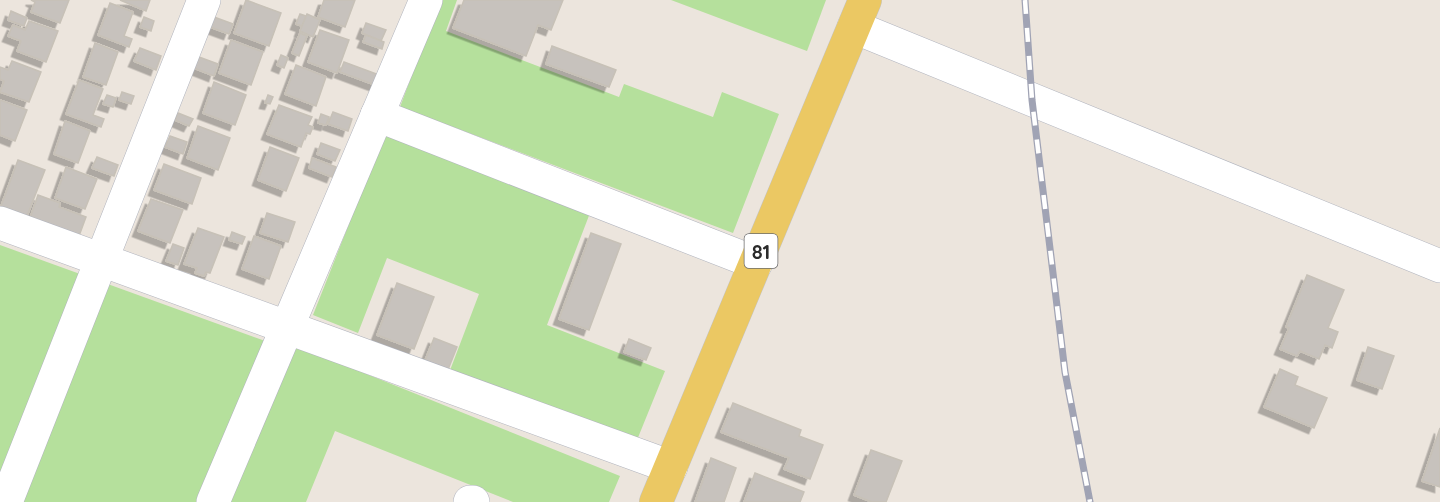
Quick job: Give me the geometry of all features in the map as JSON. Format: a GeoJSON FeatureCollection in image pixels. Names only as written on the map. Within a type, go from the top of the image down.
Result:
{"type":"FeatureCollection","features":[{"type":"Feature","properties":{"kind":"main road","name":"81"},"geometry":{"type":"LineString","coordinates":[[656,502],[860,14]]}},
{"type":"Feature","properties":{"kind":"street"},"geometry":{"type":"LineString","coordinates":[[6,502],[204,0]]}},
{"type":"Feature","properties":{"kind":"street"},"geometry":{"type":"LineString","coordinates":[[213,502],[426,0]]}},
{"type":"Feature","properties":{"kind":"street"},"geometry":{"type":"LineString","coordinates":[[860,14],[1440,266]]}},
{"type":"Feature","properties":{"kind":"street"},"geometry":{"type":"LineString","coordinates":[[377,115],[756,263]]}},
{"type":"Feature","properties":{"kind":"street"},"geometry":{"type":"LineString","coordinates":[[0,223],[671,468]]}},
{"type":"Feature","properties":{"kind":"green space"},"geometry":{"type":"Polygon","coordinates":[[[440,0],[457,0],[446,31],[619,97],[624,84],[713,117],[722,92],[779,114],[733,233],[400,107],[440,0]]]}},
{"type":"Feature","properties":{"kind":"green space"},"geometry":{"type":"Polygon","coordinates":[[[671,0],[826,0],[807,51],[671,0]]]}},
{"type":"Feature","properties":{"kind":"green space"},"geometry":{"type":"Polygon","coordinates":[[[385,133],[590,213],[547,325],[665,371],[635,445],[449,373],[479,294],[387,258],[358,333],[313,315],[385,133]]]}},
{"type":"Feature","properties":{"kind":"green space"},"geometry":{"type":"Polygon","coordinates":[[[0,245],[268,342],[201,502],[0,502],[0,245]]]}},
{"type":"Feature","properties":{"kind":"green space"},"geometry":{"type":"Polygon","coordinates":[[[292,344],[620,476],[609,502],[513,502],[335,431],[306,502],[228,502],[292,344]]]}},
{"type":"Feature","properties":{"kind":"building"},"geometry":{"type":"Polygon","coordinates":[[[31,0],[69,0],[60,23],[31,12],[35,2],[31,0]]]}},
{"type":"Feature","properties":{"kind":"building"},"geometry":{"type":"Polygon","coordinates":[[[120,0],[150,0],[146,11],[120,0]]]}},
{"type":"Feature","properties":{"kind":"building"},"geometry":{"type":"Polygon","coordinates":[[[246,0],[281,13],[269,46],[234,33],[246,0]]]}},
{"type":"Feature","properties":{"kind":"building"},"geometry":{"type":"Polygon","coordinates":[[[324,0],[355,0],[345,27],[318,17],[324,0]]]}},
{"type":"Feature","properties":{"kind":"building"},"geometry":{"type":"Polygon","coordinates":[[[464,0],[563,0],[551,30],[538,25],[526,56],[453,28],[464,0]]]}},
{"type":"Feature","properties":{"kind":"building"},"geometry":{"type":"Polygon","coordinates":[[[110,3],[133,12],[124,36],[132,39],[129,47],[98,35],[110,3]]]}},
{"type":"Feature","properties":{"kind":"building"},"geometry":{"type":"Polygon","coordinates":[[[11,11],[27,18],[24,26],[8,20],[11,11]]]}},
{"type":"Feature","properties":{"kind":"building"},"geometry":{"type":"Polygon","coordinates":[[[300,14],[306,16],[302,26],[296,24],[300,14]]]}},
{"type":"Feature","properties":{"kind":"building"},"geometry":{"type":"Polygon","coordinates":[[[307,14],[320,20],[313,37],[300,31],[307,14]]]}},
{"type":"Feature","properties":{"kind":"building"},"geometry":{"type":"Polygon","coordinates":[[[144,17],[154,21],[151,31],[140,27],[144,17]]]}},
{"type":"Feature","properties":{"kind":"building"},"geometry":{"type":"Polygon","coordinates":[[[214,17],[233,24],[229,34],[210,27],[214,17]]]}},
{"type":"Feature","properties":{"kind":"building"},"geometry":{"type":"Polygon","coordinates":[[[29,21],[58,31],[46,62],[17,51],[21,41],[8,36],[13,25],[25,30],[29,21]]]}},
{"type":"Feature","properties":{"kind":"building"},"geometry":{"type":"Polygon","coordinates":[[[366,23],[386,30],[381,41],[362,33],[366,23]]]}},
{"type":"Feature","properties":{"kind":"building"},"geometry":{"type":"Polygon","coordinates":[[[320,30],[349,40],[337,73],[308,62],[320,30]]]}},
{"type":"Feature","properties":{"kind":"building"},"geometry":{"type":"Polygon","coordinates":[[[300,33],[307,36],[299,56],[292,53],[300,33]]]}},
{"type":"Feature","properties":{"kind":"building"},"geometry":{"type":"Polygon","coordinates":[[[366,35],[384,42],[382,49],[363,42],[366,35]]]}},
{"type":"Feature","properties":{"kind":"building"},"geometry":{"type":"Polygon","coordinates":[[[231,40],[263,52],[251,85],[219,73],[231,40]]]}},
{"type":"Feature","properties":{"kind":"building"},"geometry":{"type":"Polygon","coordinates":[[[95,43],[118,52],[106,85],[83,77],[95,43]]]}},
{"type":"Feature","properties":{"kind":"building"},"geometry":{"type":"Polygon","coordinates":[[[552,46],[616,70],[609,87],[546,64],[552,46]]]}},
{"type":"Feature","properties":{"kind":"building"},"geometry":{"type":"Polygon","coordinates":[[[140,48],[161,56],[156,70],[134,61],[140,48]]]}},
{"type":"Feature","properties":{"kind":"building"},"geometry":{"type":"Polygon","coordinates":[[[281,55],[288,58],[284,68],[277,65],[281,55]]]}},
{"type":"Feature","properties":{"kind":"building"},"geometry":{"type":"Polygon","coordinates":[[[199,57],[218,64],[214,76],[194,68],[199,57]]]}},
{"type":"Feature","properties":{"kind":"building"},"geometry":{"type":"Polygon","coordinates":[[[12,61],[41,72],[29,102],[0,92],[4,81],[0,79],[0,67],[8,70],[12,61]]]}},
{"type":"Feature","properties":{"kind":"building"},"geometry":{"type":"Polygon","coordinates":[[[344,62],[379,75],[375,85],[340,72],[344,62]]]}},
{"type":"Feature","properties":{"kind":"building"},"geometry":{"type":"Polygon","coordinates":[[[296,65],[326,77],[316,106],[285,94],[296,65]]]}},
{"type":"Feature","properties":{"kind":"building"},"geometry":{"type":"Polygon","coordinates":[[[79,80],[103,89],[93,115],[104,119],[101,127],[66,114],[79,80]]]}},
{"type":"Feature","properties":{"kind":"building"},"geometry":{"type":"Polygon","coordinates":[[[214,82],[246,95],[235,125],[203,113],[214,82]]]}},
{"type":"Feature","properties":{"kind":"building"},"geometry":{"type":"Polygon","coordinates":[[[122,92],[134,96],[131,104],[119,100],[122,92]]]}},
{"type":"Feature","properties":{"kind":"building"},"geometry":{"type":"Polygon","coordinates":[[[107,95],[116,98],[113,107],[103,104],[107,95]]]}},
{"type":"Feature","properties":{"kind":"building"},"geometry":{"type":"Polygon","coordinates":[[[268,95],[273,97],[270,104],[265,103],[268,95]]]}},
{"type":"Feature","properties":{"kind":"building"},"geometry":{"type":"Polygon","coordinates":[[[0,100],[27,110],[15,141],[0,135],[0,100]]]}},
{"type":"Feature","properties":{"kind":"building"},"geometry":{"type":"Polygon","coordinates":[[[279,105],[312,117],[308,125],[313,127],[310,134],[306,133],[301,147],[267,134],[279,105]]]}},
{"type":"Feature","properties":{"kind":"building"},"geometry":{"type":"Polygon","coordinates":[[[333,112],[352,119],[348,131],[328,124],[333,112]]]}},
{"type":"Feature","properties":{"kind":"building"},"geometry":{"type":"Polygon","coordinates":[[[178,113],[193,119],[189,126],[175,120],[178,113]]]}},
{"type":"Feature","properties":{"kind":"building"},"geometry":{"type":"Polygon","coordinates":[[[321,114],[329,117],[326,125],[318,123],[321,114]]]}},
{"type":"Feature","properties":{"kind":"building"},"geometry":{"type":"Polygon","coordinates":[[[65,121],[90,131],[78,163],[54,154],[65,121]]]}},
{"type":"Feature","properties":{"kind":"building"},"geometry":{"type":"Polygon","coordinates":[[[198,126],[230,138],[218,170],[187,158],[198,126]]]}},
{"type":"Feature","properties":{"kind":"building"},"geometry":{"type":"Polygon","coordinates":[[[170,136],[187,142],[183,154],[165,147],[170,136]]]}},
{"type":"Feature","properties":{"kind":"building"},"geometry":{"type":"Polygon","coordinates":[[[321,143],[340,150],[335,161],[317,154],[321,143]]]}},
{"type":"Feature","properties":{"kind":"building"},"geometry":{"type":"Polygon","coordinates":[[[270,147],[299,158],[286,191],[258,180],[270,147]]]}},
{"type":"Feature","properties":{"kind":"building"},"geometry":{"type":"Polygon","coordinates":[[[97,157],[118,165],[114,176],[92,168],[97,157]]]}},
{"type":"Feature","properties":{"kind":"building"},"geometry":{"type":"Polygon","coordinates":[[[312,158],[336,167],[332,177],[309,168],[312,158]]]}},
{"type":"Feature","properties":{"kind":"building"},"geometry":{"type":"Polygon","coordinates":[[[18,160],[45,170],[27,216],[1,206],[18,160]]]}},
{"type":"Feature","properties":{"kind":"building"},"geometry":{"type":"Polygon","coordinates":[[[164,164],[201,178],[192,204],[154,190],[164,164]]]}},
{"type":"Feature","properties":{"kind":"building"},"geometry":{"type":"Polygon","coordinates":[[[66,167],[97,179],[85,209],[55,198],[66,167]]]}},
{"type":"Feature","properties":{"kind":"building"},"geometry":{"type":"Polygon","coordinates":[[[38,195],[60,203],[59,207],[86,217],[79,236],[30,218],[38,195]]]}},
{"type":"Feature","properties":{"kind":"building"},"geometry":{"type":"Polygon","coordinates":[[[151,199],[183,210],[170,243],[138,231],[151,199]]]}},
{"type":"Feature","properties":{"kind":"building"},"geometry":{"type":"Polygon","coordinates":[[[267,213],[295,222],[288,242],[260,233],[267,213]]]}},
{"type":"Feature","properties":{"kind":"building"},"geometry":{"type":"Polygon","coordinates":[[[198,228],[224,237],[210,273],[206,272],[204,276],[195,273],[197,268],[184,264],[198,228]]]}},
{"type":"Feature","properties":{"kind":"building"},"geometry":{"type":"Polygon","coordinates":[[[232,232],[245,237],[242,244],[229,240],[232,232]]]}},
{"type":"Feature","properties":{"kind":"building"},"geometry":{"type":"Polygon","coordinates":[[[591,233],[621,244],[589,330],[559,319],[591,233]]]}},
{"type":"Feature","properties":{"kind":"building"},"geometry":{"type":"Polygon","coordinates":[[[254,236],[281,246],[269,279],[242,269],[254,236]]]}},
{"type":"Feature","properties":{"kind":"building"},"geometry":{"type":"Polygon","coordinates":[[[173,244],[184,248],[178,265],[166,261],[173,244]]]}},
{"type":"Feature","properties":{"kind":"building"},"geometry":{"type":"Polygon","coordinates":[[[1307,275],[1344,290],[1328,328],[1338,332],[1332,348],[1325,345],[1319,359],[1300,351],[1297,356],[1280,349],[1289,328],[1286,327],[1307,275]]]}},
{"type":"Feature","properties":{"kind":"building"},"geometry":{"type":"Polygon","coordinates":[[[397,283],[434,297],[414,349],[377,335],[397,283]]]}},
{"type":"Feature","properties":{"kind":"building"},"geometry":{"type":"Polygon","coordinates":[[[434,338],[457,347],[447,372],[424,363],[434,338]]]}},
{"type":"Feature","properties":{"kind":"building"},"geometry":{"type":"Polygon","coordinates":[[[629,339],[651,348],[646,360],[624,352],[629,339]]]}},
{"type":"Feature","properties":{"kind":"building"},"geometry":{"type":"Polygon","coordinates":[[[1368,347],[1394,356],[1382,389],[1357,380],[1368,347]]]}},
{"type":"Feature","properties":{"kind":"building"},"geometry":{"type":"Polygon","coordinates":[[[1280,369],[1298,377],[1295,385],[1327,398],[1314,428],[1264,407],[1280,369]]]}},
{"type":"Feature","properties":{"kind":"building"},"geometry":{"type":"Polygon","coordinates":[[[733,403],[801,430],[799,436],[823,445],[810,479],[784,469],[789,458],[721,432],[733,403]]]}},
{"type":"Feature","properties":{"kind":"building"},"geometry":{"type":"Polygon","coordinates":[[[1440,428],[1440,487],[1422,481],[1440,428]]]}},
{"type":"Feature","properties":{"kind":"building"},"geometry":{"type":"Polygon","coordinates":[[[871,450],[902,461],[886,502],[872,502],[854,495],[871,450]]]}},
{"type":"Feature","properties":{"kind":"building"},"geometry":{"type":"Polygon","coordinates":[[[711,458],[736,468],[724,502],[695,502],[711,458]]]}},
{"type":"Feature","properties":{"kind":"building"},"geometry":{"type":"Polygon","coordinates":[[[755,473],[804,492],[800,502],[744,502],[755,473]]]}},
{"type":"Feature","properties":{"kind":"railway"},"geometry":{"type":"LineString","coordinates":[[1025,0],[1032,100],[1065,372],[1090,502]]}}]}
